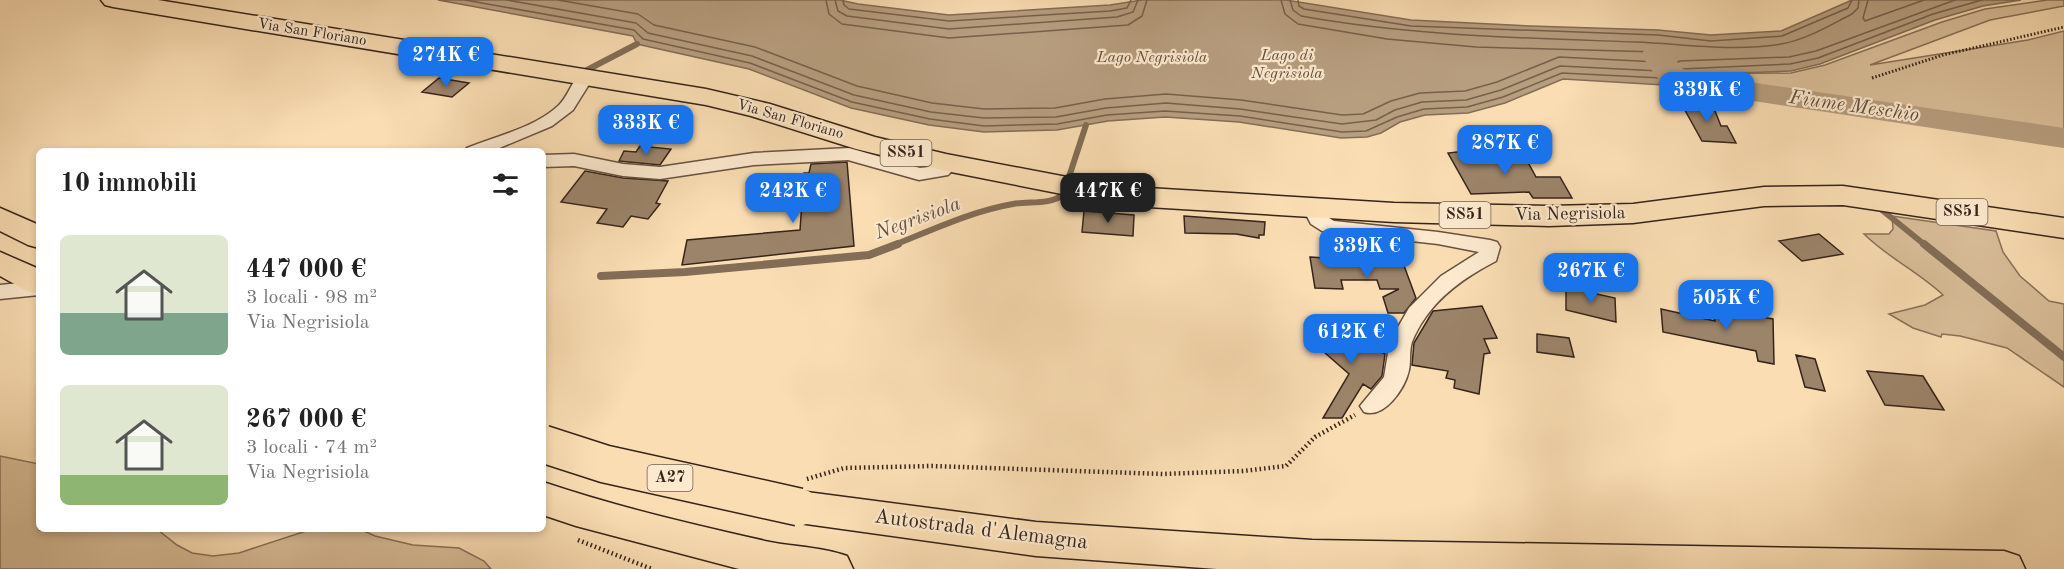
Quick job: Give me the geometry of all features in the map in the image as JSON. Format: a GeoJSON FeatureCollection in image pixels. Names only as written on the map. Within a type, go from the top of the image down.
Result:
{"type":"FeatureCollection","features":[{"type":"Feature","properties":{"kind":"main road","name":"Via San Floriano"},"geometry":{"type":"LineString","coordinates":[[113,0],[740,105],[862,142]]}},
{"type":"Feature","properties":{"kind":"main road","name":"Via Negrisiola"},"geometry":{"type":"LineString","coordinates":[[862,142],[950,164],[1066,187],[1185,201],[1456,215],[1601,215],[1652,211],[1734,199],[1791,194],[1826,194],[1859,196],[2064,228]]}},
{"type":"Feature","properties":{"kind":"main road"},"geometry":{"type":"LineString","coordinates":[[0,218],[36,236]]}},
{"type":"Feature","properties":{"kind":"main road"},"geometry":{"type":"LineString","coordinates":[[0,263],[36,281]]}},
{"type":"Feature","properties":{"kind":"main road","name":"Autostrada d'Alemagna"},"geometry":{"type":"LineString","coordinates":[[546,445],[605,464],[799,494],[1036,539],[1312,558],[2004,569]]}},
{"type":"Feature","properties":{"kind":"main road"},"geometry":{"type":"LineString","coordinates":[[546,499],[576,510],[772,560],[832,569]]}},
{"type":"Feature","properties":{"kind":"street"},"geometry":{"type":"LineString","coordinates":[[482,148],[540,123],[565,109],[577,86],[585,78]]}},
{"type":"Feature","properties":{"kind":"street"},"geometry":{"type":"LineString","coordinates":[[546,160],[574,160],[623,170],[660,174],[754,159],[811,154],[849,154],[919,174],[941,171],[950,164]]}},
{"type":"Feature","properties":{"kind":"street"},"geometry":{"type":"LineString","coordinates":[[1312,207],[1318,220],[1329,227],[1438,238],[1490,247],[1489,256],[1444,282],[1419,310],[1400,343],[1398,372],[1388,389],[1372,406]]}},
{"type":"Feature","properties":{"kind":"street"},"geometry":{"type":"LineString","coordinates":[[0,292],[36,288]]}},
{"type":"Feature","properties":{"kind":"path"},"geometry":{"type":"LineString","coordinates":[[1872,78],[1943,55],[2064,27]]}},
{"type":"Feature","properties":{"kind":"path"},"geometry":{"type":"LineString","coordinates":[[799,494],[844,468],[932,466],[1163,474],[1243,471],[1287,466],[1314,437],[1372,406]]}},
{"type":"Feature","properties":{"kind":"path"},"geometry":{"type":"LineString","coordinates":[[576,539],[652,569]]}},
{"type":"Feature","properties":{"kind":"shaded area"},"geometry":{"type":"Polygon","coordinates":[[[2047,0],[2064,0],[2064,6],[1990,20],[1870,65],[2028,40],[2064,31],[2064,133],[1729,85],[1698,74],[1791,73],[1825,65],[1942,22],[1985,9],[2047,0]]]}},
{"type":"Feature","properties":{"kind":"shaded area"},"geometry":{"type":"Polygon","coordinates":[[[1892,216],[1996,231],[2003,252],[2020,276],[2049,301],[2064,304],[2064,387],[2007,348],[1960,336],[1942,334],[1941,337],[1913,328],[1889,314],[1925,305],[1943,295],[1864,234],[1889,234],[1893,229],[1892,216]]]}},
{"type":"Feature","properties":{"kind":"shaded area"},"geometry":{"type":"Polygon","coordinates":[[[0,456],[36,463],[36,532],[161,532],[192,553],[213,556],[239,553],[303,532],[366,532],[413,545],[459,548],[484,561],[491,569],[0,569],[0,456]]]}},
{"type":"Feature","properties":{"kind":"water","name":"Lago di Negrisiola"},"geometry":{"type":"Polygon","coordinates":[[[438,0],[840,0],[949,15],[1110,5],[1142,0],[1286,0],[1411,20],[1658,30],[1711,35],[1781,31],[1852,0],[2021,0],[1983,6],[1935,20],[1820,64],[1791,71],[1681,75],[1664,85],[1563,79],[1505,103],[1468,113],[1425,115],[1400,122],[1381,133],[1367,137],[1341,138],[1239,122],[1165,117],[1108,121],[1057,130],[984,132],[929,125],[851,108],[749,69],[637,44],[633,36],[438,0]]]}},
{"type":"Feature","properties":{"kind":"building"},"geometry":{"type":"Polygon","coordinates":[[[439,78],[469,83],[452,97],[422,92],[439,78]]]}},
{"type":"Feature","properties":{"kind":"building"},"geometry":{"type":"Polygon","coordinates":[[[1686,99],[1704,101],[1708,111],[1715,111],[1721,126],[1727,126],[1736,143],[1702,141],[1681,103],[1688,103],[1686,99]]]}},
{"type":"Feature","properties":{"kind":"building"},"geometry":{"type":"Polygon","coordinates":[[[640,146],[671,149],[660,165],[619,161],[624,151],[636,152],[640,146]]]}},
{"type":"Feature","properties":{"kind":"building"},"geometry":{"type":"Polygon","coordinates":[[[1474,150],[1477,156],[1524,155],[1536,177],[1560,177],[1572,198],[1533,198],[1529,192],[1471,194],[1448,153],[1474,150]]]}},
{"type":"Feature","properties":{"kind":"building"},"geometry":{"type":"Polygon","coordinates":[[[847,162],[854,246],[682,265],[687,240],[800,230],[804,173],[809,173],[811,164],[847,162]]]}},
{"type":"Feature","properties":{"kind":"building"},"geometry":{"type":"Polygon","coordinates":[[[585,171],[623,178],[668,181],[656,203],[660,204],[648,219],[631,216],[623,227],[597,223],[607,209],[561,202],[585,171]]]}},
{"type":"Feature","properties":{"kind":"building"},"geometry":{"type":"Polygon","coordinates":[[[1084,211],[1134,215],[1133,236],[1082,232],[1084,211]]]}},
{"type":"Feature","properties":{"kind":"building"},"geometry":{"type":"Polygon","coordinates":[[[1184,216],[1265,222],[1264,235],[1259,235],[1259,238],[1236,234],[1185,233],[1184,216]]]}},
{"type":"Feature","properties":{"kind":"building"},"geometry":{"type":"Polygon","coordinates":[[[1819,234],[1843,254],[1802,261],[1779,241],[1819,234]]]}},
{"type":"Feature","properties":{"kind":"building"},"geometry":{"type":"Polygon","coordinates":[[[1310,257],[1403,263],[1416,298],[1404,313],[1388,313],[1383,297],[1399,289],[1380,289],[1377,280],[1341,280],[1343,289],[1315,288],[1310,257]]]}},
{"type":"Feature","properties":{"kind":"building"},"geometry":{"type":"Polygon","coordinates":[[[1566,287],[1615,298],[1616,322],[1566,310],[1566,287]]]}},
{"type":"Feature","properties":{"kind":"building"},"geometry":{"type":"Polygon","coordinates":[[[1482,306],[1497,338],[1484,339],[1490,353],[1484,354],[1479,394],[1454,388],[1455,380],[1446,378],[1448,371],[1412,365],[1414,343],[1433,311],[1482,306]]]}},
{"type":"Feature","properties":{"kind":"building"},"geometry":{"type":"Polygon","coordinates":[[[1711,308],[1773,319],[1774,364],[1758,361],[1756,351],[1663,332],[1661,309],[1715,321],[1711,308]]]}},
{"type":"Feature","properties":{"kind":"building"},"geometry":{"type":"Polygon","coordinates":[[[1336,318],[1353,335],[1385,354],[1382,376],[1371,389],[1363,384],[1342,418],[1323,418],[1349,374],[1324,352],[1333,345],[1320,336],[1319,326],[1336,318]]]}},
{"type":"Feature","properties":{"kind":"building"},"geometry":{"type":"Polygon","coordinates":[[[1537,334],[1569,338],[1574,357],[1537,352],[1537,334]]]}},
{"type":"Feature","properties":{"kind":"building"},"geometry":{"type":"Polygon","coordinates":[[[1796,355],[1815,359],[1825,391],[1805,387],[1796,355]]]}},
{"type":"Feature","properties":{"kind":"building"},"geometry":{"type":"Polygon","coordinates":[[[1867,371],[1923,376],[1944,410],[1885,405],[1867,371]]]}},
{"type":"Feature","properties":{"kind":"waterway"},"geometry":{"type":"LineString","coordinates":[[585,71],[637,44]]}},
{"type":"Feature","properties":{"kind":"waterway","name":"Fiume Meschio"},"geometry":{"type":"LineString","coordinates":[[1656,55],[1672,76],[1698,84],[2064,138]]}},
{"type":"Feature","properties":{"kind":"waterway","name":"Negrisiola"},"geometry":{"type":"LineString","coordinates":[[894,245],[982,211],[1013,204],[1046,201],[1063,195],[1086,125]]}},
{"type":"Feature","properties":{"kind":"waterway"},"geometry":{"type":"LineString","coordinates":[[1877,206],[1925,245]]}},
{"type":"Feature","properties":{"kind":"waterway","name":"Negrisiola"},"geometry":{"type":"LineString","coordinates":[[601,276],[685,272],[869,255],[898,244]]}},
{"type":"Feature","properties":{"kind":"waterway"},"geometry":{"type":"LineString","coordinates":[[1924,244],[2064,357]]}},
{"type":"Feature","properties":{"kind":"water label","name":"Lago Negrisiola"},"geometry":{"type":"Point","coordinates":[1152,58]}}]}
